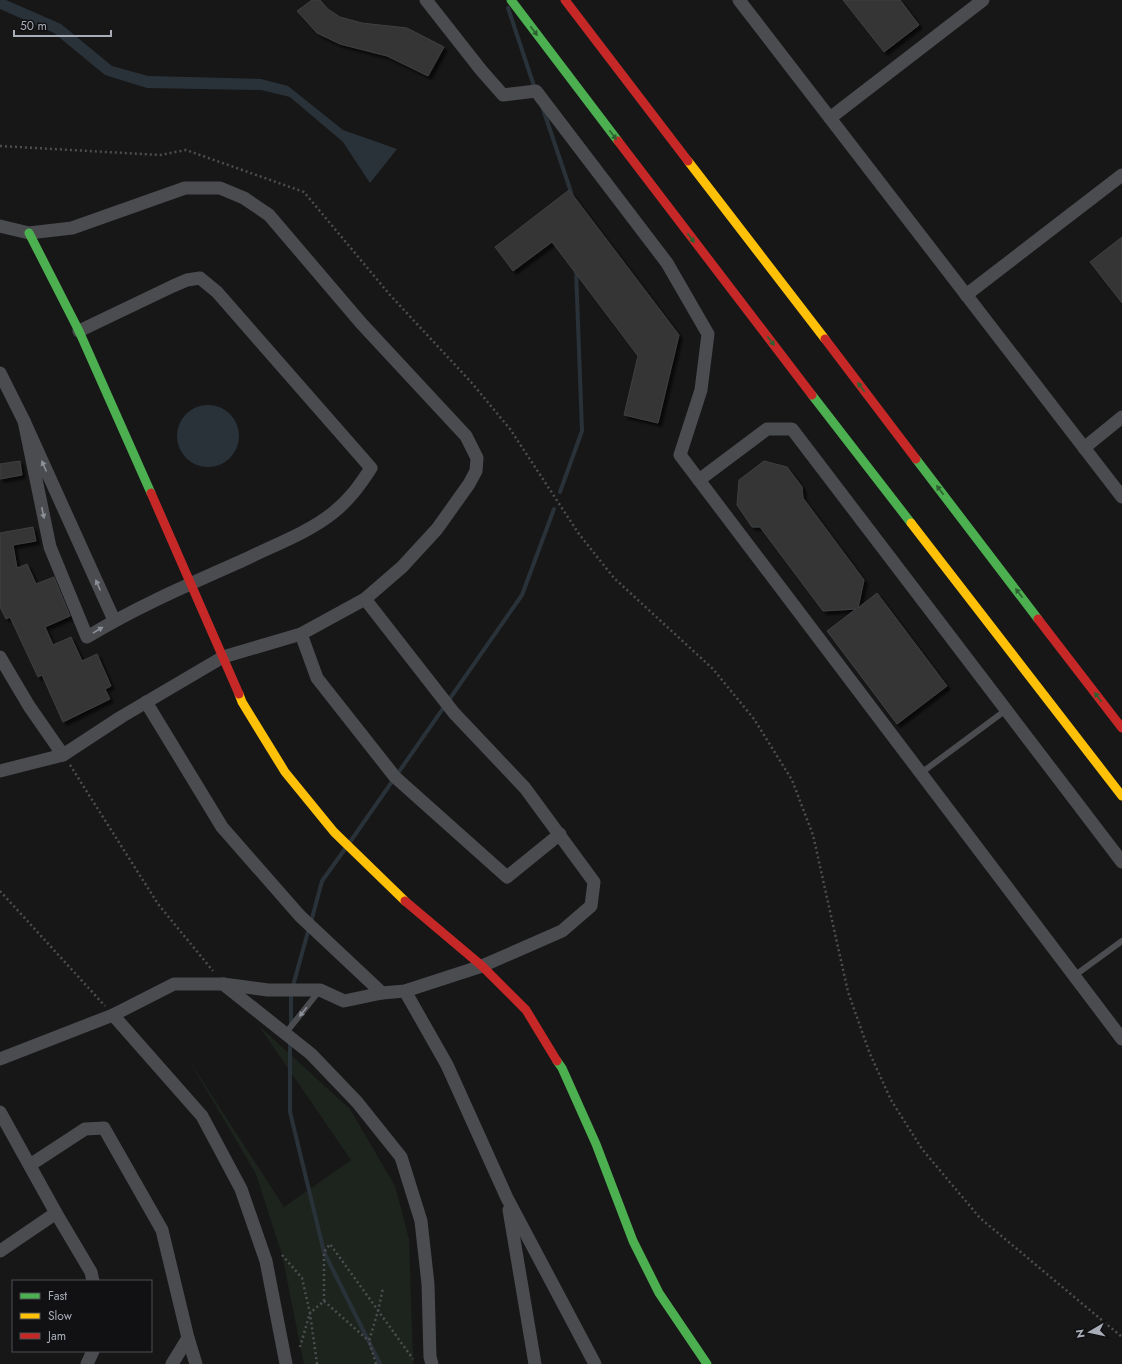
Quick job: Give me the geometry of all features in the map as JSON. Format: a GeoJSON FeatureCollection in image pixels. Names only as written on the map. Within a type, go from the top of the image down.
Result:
{"type":"FeatureCollection","features":[{"type":"Feature","properties":{"kind":"main road"},"geometry":{"type":"LineString","coordinates":[[511,0],[743,306],[1122,796]]}},
{"type":"Feature","properties":{"kind":"main road"},"geometry":{"type":"LineString","coordinates":[[565,0],[1122,728]]}},
{"type":"Feature","properties":{"kind":"main road"},"geometry":{"type":"LineString","coordinates":[[29,233],[79,332],[191,583],[242,702],[285,772],[334,832],[402,899],[482,966],[526,1010],[562,1068],[596,1144],[633,1241],[659,1293],[708,1364]]}},
{"type":"Feature","properties":{"kind":"street"},"geometry":{"type":"LineString","coordinates":[[426,0],[481,70],[503,95],[536,91],[667,263],[708,334],[701,390],[680,455],[1122,1039]]}},
{"type":"Feature","properties":{"kind":"street"},"geometry":{"type":"LineString","coordinates":[[739,0],[1122,497]]}},
{"type":"Feature","properties":{"kind":"street"},"geometry":{"type":"LineString","coordinates":[[830,118],[983,0]]}},
{"type":"Feature","properties":{"kind":"street"},"geometry":{"type":"LineString","coordinates":[[966,295],[1122,176]]}},
{"type":"Feature","properties":{"kind":"street"},"geometry":{"type":"LineString","coordinates":[[0,226],[29,233],[72,228],[185,188],[220,188],[244,198],[269,215],[361,323],[466,436],[477,458],[476,470],[469,484],[437,529],[402,567],[365,599],[301,634],[223,657],[121,717],[64,755],[0,771]]}},
{"type":"Feature","properties":{"kind":"street"},"geometry":{"type":"LineString","coordinates":[[24,421],[50,547],[88,637],[114,620],[303,532],[334,513],[357,490],[371,468],[217,292],[200,278],[187,280],[173,286],[79,332]]}},
{"type":"Feature","properties":{"kind":"street"},"geometry":{"type":"LineString","coordinates":[[0,373],[24,421],[114,620]]}},
{"type":"Feature","properties":{"kind":"street"},"geometry":{"type":"LineString","coordinates":[[1084,448],[1122,417]]}},
{"type":"Feature","properties":{"kind":"street"},"geometry":{"type":"LineString","coordinates":[[699,480],[767,430],[792,429],[1122,862]]}},
{"type":"Feature","properties":{"kind":"street"},"geometry":{"type":"LineString","coordinates":[[0,1059],[113,1015],[174,984],[223,984],[268,990],[320,990],[344,1001],[382,993],[406,991],[482,966],[562,931],[590,906],[594,882],[560,834],[525,788],[454,713],[365,599]]}},
{"type":"Feature","properties":{"kind":"street"},"geometry":{"type":"LineString","coordinates":[[301,634],[317,678],[395,777],[507,877],[560,834]]}},
{"type":"Feature","properties":{"kind":"street"},"geometry":{"type":"LineString","coordinates":[[0,657],[29,706],[64,755]]}},
{"type":"Feature","properties":{"kind":"street"},"geometry":{"type":"LineString","coordinates":[[146,702],[222,827],[300,916],[382,993]]}},
{"type":"Feature","properties":{"kind":"street"},"geometry":{"type":"LineString","coordinates":[[223,984],[312,1054],[357,1102],[401,1157],[422,1221],[428,1284],[430,1356],[432,1364]]}},
{"type":"Feature","properties":{"kind":"street"},"geometry":{"type":"LineString","coordinates":[[406,991],[447,1065],[506,1198],[595,1364]]}},
{"type":"Feature","properties":{"kind":"street"},"geometry":{"type":"LineString","coordinates":[[113,1015],[202,1116],[241,1189],[266,1261],[286,1364]]}},
{"type":"Feature","properties":{"kind":"street"},"geometry":{"type":"LineString","coordinates":[[0,1112],[56,1213],[91,1272],[92,1280]]}},
{"type":"Feature","properties":{"kind":"street"},"geometry":{"type":"LineString","coordinates":[[30,1165],[85,1129],[104,1128],[162,1230],[188,1338],[196,1364]]}},
{"type":"Feature","properties":{"kind":"street"},"geometry":{"type":"LineString","coordinates":[[506,1198],[535,1364]]}},
{"type":"Feature","properties":{"kind":"street"},"geometry":{"type":"LineString","coordinates":[[0,1251],[56,1213]]}},
{"type":"Feature","properties":{"kind":"street"},"geometry":{"type":"LineString","coordinates":[[172,1364],[188,1338]]}},
{"type":"Feature","properties":{"kind":"street"},"geometry":{"type":"LineString","coordinates":[[87,1364],[93,1352]]}},
{"type":"Feature","properties":{"kind":"lane"},"geometry":{"type":"LineString","coordinates":[[921,773],[1006,710]]}},
{"type":"Feature","properties":{"kind":"lane"},"geometry":{"type":"LineString","coordinates":[[1074,976],[1122,941]]}},
{"type":"Feature","properties":{"kind":"lane"},"geometry":{"type":"LineString","coordinates":[[285,1034],[320,990]]}},
{"type":"Feature","properties":{"kind":"path"},"geometry":{"type":"LineString","coordinates":[[0,146],[160,155],[186,150],[304,192],[390,295],[472,382],[510,429],[579,534],[614,578],[713,669],[754,719],[792,780],[813,835],[848,992],[870,1054],[891,1100],[922,1149],[980,1218],[1122,1337]]}},
{"type":"Feature","properties":{"kind":"path"},"geometry":{"type":"LineString","coordinates":[[64,755],[158,904],[223,984]]}},
{"type":"Feature","properties":{"kind":"path"},"geometry":{"type":"LineString","coordinates":[[0,891],[113,1015]]}},
{"type":"Feature","properties":{"kind":"path"},"geometry":{"type":"LineString","coordinates":[[300,1346],[310,1314],[324,1301],[324,1252],[330,1244],[413,1359]]}},
{"type":"Feature","properties":{"kind":"path"},"geometry":{"type":"LineString","coordinates":[[282,1255],[302,1278],[310,1314],[318,1363]]}},
{"type":"Feature","properties":{"kind":"path"},"geometry":{"type":"LineString","coordinates":[[368,1341],[378,1311],[383,1288]]}},
{"type":"Feature","properties":{"kind":"path"},"geometry":{"type":"LineString","coordinates":[[324,1301],[368,1341],[376,1364]]}},
{"type":"Feature","properties":{"kind":"shaded area"},"geometry":{"type":"Polygon","coordinates":[[[0,0],[6,0],[61,24],[112,66],[148,76],[261,79],[288,86],[343,130],[397,149],[370,183],[343,142],[290,97],[261,90],[147,88],[105,75],[54,33],[0,9],[0,0]]]}},
{"type":"Feature","properties":{"kind":"shaded area"},"geometry":{"type":"Polygon","coordinates":[[[202,405],[214,405],[230,414],[237,424],[239,436],[237,448],[230,458],[214,467],[202,467],[191,462],[182,453],[177,442],[177,430],[182,419],[191,410],[202,405]]]}},
{"type":"Feature","properties":{"kind":"shaded area"},"geometry":{"type":"Polygon","coordinates":[[[259,1026],[350,1109],[395,1186],[409,1239],[414,1364],[304,1364],[282,1255],[256,1174],[187,1057],[284,1207],[351,1160],[259,1026]]]}},
{"type":"Feature","properties":{"kind":"building"},"geometry":{"type":"Polygon","coordinates":[[[312,0],[320,0],[328,9],[340,17],[362,23],[407,28],[444,47],[428,76],[387,56],[340,44],[317,33],[297,11],[312,0]]]}},
{"type":"Feature","properties":{"kind":"building"},"geometry":{"type":"Polygon","coordinates":[[[843,0],[900,0],[919,25],[884,52],[843,0]]]}},
{"type":"Feature","properties":{"kind":"building"},"geometry":{"type":"Polygon","coordinates":[[[569,190],[679,335],[658,423],[624,415],[638,356],[552,242],[513,271],[495,247],[569,190]]]}},
{"type":"Feature","properties":{"kind":"building"},"geometry":{"type":"Polygon","coordinates":[[[1122,237],[1122,303],[1090,262],[1122,237]]]}},
{"type":"Feature","properties":{"kind":"building"},"geometry":{"type":"Polygon","coordinates":[[[20,461],[22,475],[0,479],[0,464],[20,461]]]}},
{"type":"Feature","properties":{"kind":"building"},"geometry":{"type":"Polygon","coordinates":[[[764,461],[787,467],[802,487],[803,498],[864,580],[858,608],[877,593],[947,686],[897,724],[827,631],[856,609],[823,611],[760,527],[752,527],[737,505],[739,480],[764,461]]]}},
{"type":"Feature","properties":{"kind":"building"},"geometry":{"type":"Polygon","coordinates":[[[33,527],[36,541],[13,545],[17,568],[27,564],[36,584],[54,577],[70,616],[45,627],[53,645],[71,637],[82,661],[97,654],[111,686],[105,689],[110,699],[63,722],[42,675],[38,677],[10,617],[6,619],[0,607],[0,533],[33,527]]]}},
{"type":"Feature","properties":{"kind":"waterway"},"geometry":{"type":"LineString","coordinates":[[508,8],[535,89]]}},
{"type":"Feature","properties":{"kind":"waterway"},"geometry":{"type":"LineString","coordinates":[[542,106],[573,198]]}},
{"type":"Feature","properties":{"kind":"waterway"},"geometry":{"type":"LineString","coordinates":[[560,492],[582,431],[576,269]]}},
{"type":"Feature","properties":{"kind":"waterway"},"geometry":{"type":"LineString","coordinates":[[350,842],[522,595],[554,509]]}},
{"type":"Feature","properties":{"kind":"waterway"},"geometry":{"type":"LineString","coordinates":[[311,922],[322,881],[345,849]]}},
{"type":"Feature","properties":{"kind":"waterway"},"geometry":{"type":"LineString","coordinates":[[291,1027],[291,993],[309,928]]}},
{"type":"Feature","properties":{"kind":"waterway"},"geometry":{"type":"LineString","coordinates":[[290,1042],[290,1112],[324,1252],[380,1364]]}},
{"type":"Feature","properties":{"kind":"traffic: fast"},"geometry":{"type":"LineString","coordinates":[[511,0],[618,141]]}},
{"type":"Feature","properties":{"kind":"traffic: fast"},"geometry":{"type":"LineString","coordinates":[[29,233],[79,331],[151,493]]}},
{"type":"Feature","properties":{"kind":"traffic: fast"},"geometry":{"type":"LineString","coordinates":[[812,395],[911,523]]}},
{"type":"Feature","properties":{"kind":"traffic: fast"},"geometry":{"type":"LineString","coordinates":[[916,459],[1038,619]]}},
{"type":"Feature","properties":{"kind":"traffic: fast"},"geometry":{"type":"LineString","coordinates":[[557,1061],[562,1068],[596,1144],[633,1241],[659,1293],[707,1364]]}},
{"type":"Feature","properties":{"kind":"traffic: slow"},"geometry":{"type":"LineString","coordinates":[[688,161],[825,339]]}},
{"type":"Feature","properties":{"kind":"traffic: slow"},"geometry":{"type":"LineString","coordinates":[[911,523],[1122,796]]}},
{"type":"Feature","properties":{"kind":"traffic: slow"},"geometry":{"type":"LineString","coordinates":[[239,694],[242,702],[285,772],[334,832],[405,901]]}},
{"type":"Feature","properties":{"kind":"traffic: jam"},"geometry":{"type":"LineString","coordinates":[[565,0],[688,161]]}},
{"type":"Feature","properties":{"kind":"traffic: jam"},"geometry":{"type":"LineString","coordinates":[[618,141],[812,395]]}},
{"type":"Feature","properties":{"kind":"traffic: jam"},"geometry":{"type":"LineString","coordinates":[[825,339],[916,459]]}},
{"type":"Feature","properties":{"kind":"traffic: jam"},"geometry":{"type":"LineString","coordinates":[[151,493],[239,694]]}},
{"type":"Feature","properties":{"kind":"traffic: jam"},"geometry":{"type":"LineString","coordinates":[[1038,619],[1122,728]]}},
{"type":"Feature","properties":{"kind":"traffic: jam"},"geometry":{"type":"LineString","coordinates":[[405,901],[482,966],[526,1010],[557,1061]]}}]}
